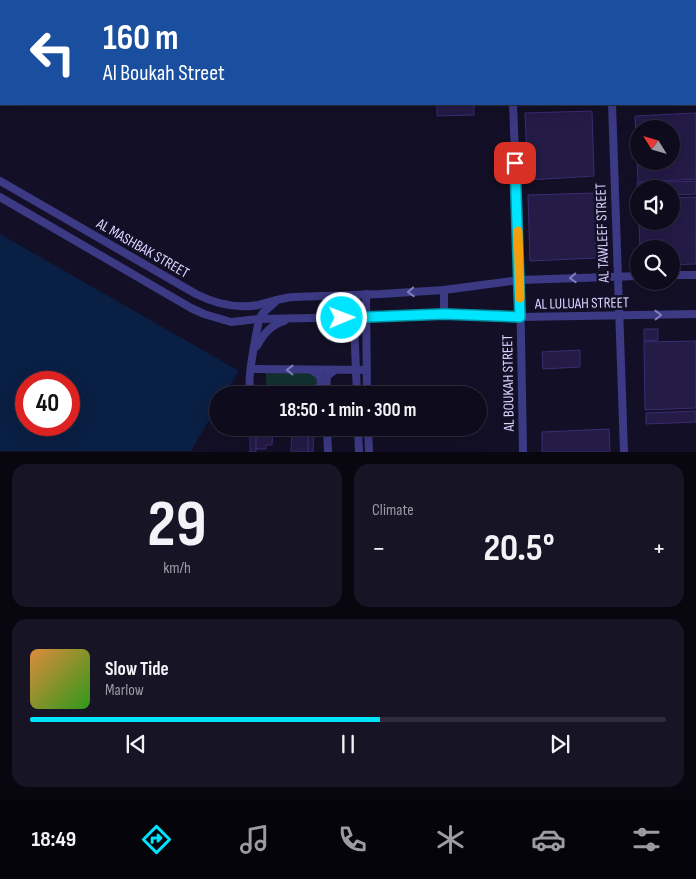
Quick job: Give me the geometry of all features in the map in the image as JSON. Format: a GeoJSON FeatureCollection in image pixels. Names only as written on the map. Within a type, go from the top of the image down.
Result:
{"type":"FeatureCollection","features":[{"type":"Feature","properties":{"kind":"street","name":"AL BOUKAH STREET"},"geometry":{"type":"LineString","coordinates":[[513,105],[520,280],[522,452]]}},
{"type":"Feature","properties":{"kind":"street","name":"AL TAWLEEF STREET"},"geometry":{"type":"LineString","coordinates":[[612,105],[624,452]]}},
{"type":"Feature","properties":{"kind":"street","name":"AL MASHBAK STREET"},"geometry":{"type":"LineString","coordinates":[[0,181],[196,294],[223,305],[246,307],[281,298]]}},
{"type":"Feature","properties":{"kind":"street","name":"AL MASHBAK STREET"},"geometry":{"type":"LineString","coordinates":[[0,197],[191,308],[231,322],[259,319]]}},
{"type":"Feature","properties":{"kind":"street"},"geometry":{"type":"LineString","coordinates":[[680,276],[696,275]]}},
{"type":"Feature","properties":{"kind":"street","name":"AL LULUAH STREET"},"geometry":{"type":"LineString","coordinates":[[281,298],[444,290],[520,280],[630,276]]}},
{"type":"Feature","properties":{"kind":"street"},"geometry":{"type":"LineString","coordinates":[[444,290],[444,314]]}},
{"type":"Feature","properties":{"kind":"street"},"geometry":{"type":"LineString","coordinates":[[353,294],[357,386]]}},
{"type":"Feature","properties":{"kind":"street"},"geometry":{"type":"LineString","coordinates":[[366,294],[367,386]]}},
{"type":"Feature","properties":{"kind":"street"},"geometry":{"type":"LineString","coordinates":[[250,386],[259,319],[268,308],[281,298]]}},
{"type":"Feature","properties":{"kind":"street"},"geometry":{"type":"LineString","coordinates":[[218,318],[223,305]]}},
{"type":"Feature","properties":{"kind":"street","name":"AL LULUAH STREET"},"geometry":{"type":"LineString","coordinates":[[259,319],[444,314],[520,317],[696,314]]}},
{"type":"Feature","properties":{"kind":"street"},"geometry":{"type":"LineString","coordinates":[[254,355],[263,335],[279,323],[292,319]]}},
{"type":"Feature","properties":{"kind":"street"},"geometry":{"type":"LineString","coordinates":[[251,368],[366,370]]}},
{"type":"Feature","properties":{"kind":"street"},"geometry":{"type":"LineString","coordinates":[[312,370],[318,374],[321,384],[319,386]]}},
{"type":"Feature","properties":{"kind":"street"},"geometry":{"type":"LineString","coordinates":[[326,386],[327,376],[335,370]]}},
{"type":"Feature","properties":{"kind":"street"},"geometry":{"type":"LineString","coordinates":[[328,436],[328,452]]}},
{"type":"Feature","properties":{"kind":"street"},"geometry":{"type":"LineString","coordinates":[[358,436],[359,452]]}},
{"type":"Feature","properties":{"kind":"street"},"geometry":{"type":"LineString","coordinates":[[368,436],[369,452]]}},
{"type":"Feature","properties":{"kind":"green space"},"geometry":{"type":"Polygon","coordinates":[[[266,373],[312,373],[319,379],[316,386],[266,386],[266,373]]]}},
{"type":"Feature","properties":{"kind":"water"},"geometry":{"type":"Polygon","coordinates":[[[0,234],[239,371],[230,386],[209,386],[209,421],[191,451],[0,451],[0,234]]]}},
{"type":"Feature","properties":{"kind":"building"},"geometry":{"type":"Polygon","coordinates":[[[437,105],[474,105],[474,115],[437,116],[437,105]]]}},
{"type":"Feature","properties":{"kind":"building"},"geometry":{"type":"Polygon","coordinates":[[[592,111],[594,176],[528,180],[525,113],[592,111]]]}},
{"type":"Feature","properties":{"kind":"building"},"geometry":{"type":"Polygon","coordinates":[[[696,113],[696,179],[638,180],[637,170],[680,170],[680,120],[635,120],[635,116],[696,113]]]}},
{"type":"Feature","properties":{"kind":"building"},"geometry":{"type":"Polygon","coordinates":[[[696,181],[696,194],[680,195],[680,182],[696,181]]]}},
{"type":"Feature","properties":{"kind":"building"},"geometry":{"type":"Polygon","coordinates":[[[595,193],[596,258],[530,261],[528,195],[595,193]]]}},
{"type":"Feature","properties":{"kind":"building"},"geometry":{"type":"Polygon","coordinates":[[[696,197],[696,264],[680,265],[680,240],[640,240],[639,230],[680,230],[680,198],[696,197]]]}},
{"type":"Feature","properties":{"kind":"building"},"geometry":{"type":"Polygon","coordinates":[[[644,329],[658,329],[658,340],[644,341],[644,329]]]}},
{"type":"Feature","properties":{"kind":"building"},"geometry":{"type":"Polygon","coordinates":[[[696,341],[696,408],[645,410],[644,342],[696,341]]]}},
{"type":"Feature","properties":{"kind":"building"},"geometry":{"type":"Polygon","coordinates":[[[580,350],[580,367],[543,369],[542,352],[580,350]]]}},
{"type":"Feature","properties":{"kind":"building"},"geometry":{"type":"Polygon","coordinates":[[[696,411],[696,422],[646,424],[646,413],[696,411]]]}},
{"type":"Feature","properties":{"kind":"building"},"geometry":{"type":"Polygon","coordinates":[[[609,429],[610,452],[542,452],[542,432],[609,429]]]}},
{"type":"Feature","properties":{"kind":"building"},"geometry":{"type":"Polygon","coordinates":[[[250,436],[256,436],[256,452],[250,452],[250,436]]]}},
{"type":"Feature","properties":{"kind":"building"},"geometry":{"type":"Polygon","coordinates":[[[256,436],[273,436],[272,445],[266,445],[266,449],[256,449],[256,436]]]}},
{"type":"Feature","properties":{"kind":"building"},"geometry":{"type":"Polygon","coordinates":[[[292,436],[308,436],[308,452],[291,452],[292,436]]]}},
{"type":"Feature","properties":{"kind":"building"},"geometry":{"type":"Polygon","coordinates":[[[308,436],[314,436],[313,452],[308,452],[308,436]]]}},
{"type":"Feature","properties":{"kind":"slow traffic"},"geometry":{"type":"LineString","coordinates":[[518,231],[520,298]]}},
{"type":"Feature","properties":{"kind":"route"},"geometry":{"type":"LineString","coordinates":[[342,318],[444,314],[520,317],[515,163]]}}]}
